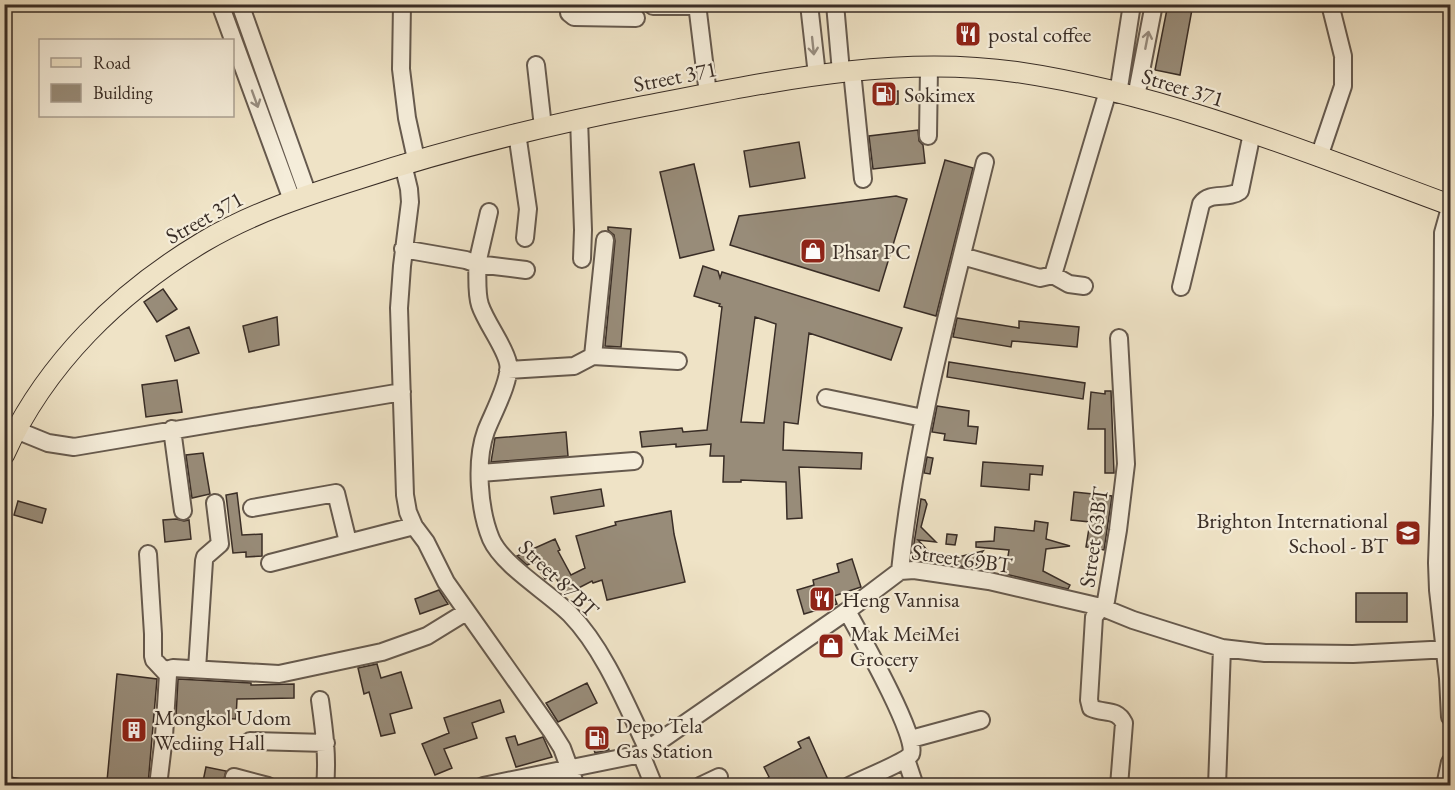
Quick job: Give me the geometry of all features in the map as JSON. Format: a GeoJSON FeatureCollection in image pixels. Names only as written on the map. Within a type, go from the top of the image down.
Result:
{"type":"FeatureCollection","features":[{"type":"Feature","properties":{"kind":"main road","name":"Street 371"},"geometry":{"type":"LineString","coordinates":[[4,454],[38,393],[98,322],[130,292],[204,242],[248,218],[300,197],[410,162],[517,133],[770,82],[846,72],[929,67],[966,67],[1016,72],[1121,94],[1252,134],[1450,206]]}},
{"type":"Feature","properties":{"kind":"street"},"geometry":{"type":"LineString","coordinates":[[220,4],[276,131],[300,197]]}},
{"type":"Feature","properties":{"kind":"street"},"geometry":{"type":"LineString","coordinates":[[240,4],[276,131]]}},
{"type":"Feature","properties":{"kind":"street"},"geometry":{"type":"LineString","coordinates":[[402,4],[401,69],[410,162],[410,202],[399,308],[405,495],[408,512],[446,582],[562,748],[576,786]]}},
{"type":"Feature","properties":{"kind":"street"},"geometry":{"type":"LineString","coordinates":[[568,4],[569,13],[574,17],[636,18]]}},
{"type":"Feature","properties":{"kind":"street"},"geometry":{"type":"LineString","coordinates":[[809,4],[817,75]]}},
{"type":"Feature","properties":{"kind":"street"},"geometry":{"type":"LineString","coordinates":[[835,4],[863,179]]}},
{"type":"Feature","properties":{"kind":"street"},"geometry":{"type":"LineString","coordinates":[[1121,94],[1132,4]]}},
{"type":"Feature","properties":{"kind":"street"},"geometry":{"type":"LineString","coordinates":[[1053,275],[1154,4]]}},
{"type":"Feature","properties":{"kind":"street"},"geometry":{"type":"LineString","coordinates":[[1319,157],[1343,86],[1343,56],[1330,4]]}},
{"type":"Feature","properties":{"kind":"street"},"geometry":{"type":"LineString","coordinates":[[653,6],[697,5],[708,94]]}},
{"type":"Feature","properties":{"kind":"street"},"geometry":{"type":"LineString","coordinates":[[536,65],[543,127]]}},
{"type":"Feature","properties":{"kind":"street"},"geometry":{"type":"LineString","coordinates":[[928,136],[929,67]]}},
{"type":"Feature","properties":{"kind":"street"},"geometry":{"type":"LineString","coordinates":[[579,119],[584,230],[582,259]]}},
{"type":"Feature","properties":{"kind":"street"},"geometry":{"type":"LineString","coordinates":[[517,133],[528,208],[525,238]]}},
{"type":"Feature","properties":{"kind":"street"},"geometry":{"type":"LineString","coordinates":[[1181,287],[1201,204],[1207,197],[1235,194],[1240,190],[1252,134]]}},
{"type":"Feature","properties":{"kind":"street"},"geometry":{"type":"LineString","coordinates":[[900,571],[906,517],[923,418],[985,162]]}},
{"type":"Feature","properties":{"kind":"street"},"geometry":{"type":"LineString","coordinates":[[1450,206],[1443,233],[1446,316],[1444,565],[1438,590],[1447,649],[1450,717]]}},
{"type":"Feature","properties":{"kind":"street"},"geometry":{"type":"LineString","coordinates":[[489,212],[477,264],[480,303],[508,362],[508,369],[574,366],[593,356],[678,361]]}},
{"type":"Feature","properties":{"kind":"street"},"geometry":{"type":"LineString","coordinates":[[593,356],[605,240]]}},
{"type":"Feature","properties":{"kind":"street"},"geometry":{"type":"LineString","coordinates":[[404,249],[477,264],[526,270]]}},
{"type":"Feature","properties":{"kind":"street"},"geometry":{"type":"LineString","coordinates":[[962,256],[1040,278],[1053,275],[1069,284],[1084,286]]}},
{"type":"Feature","properties":{"kind":"street","name":"Street 63BT"},"geometry":{"type":"LineString","coordinates":[[1119,338],[1125,464],[1106,601],[1094,617],[1089,700],[1091,708],[1096,711],[1114,712],[1120,715],[1124,723],[1119,786]]}},
{"type":"Feature","properties":{"kind":"street","name":"Street 87BT"},"geometry":{"type":"LineString","coordinates":[[508,369],[484,435],[481,451],[480,473],[485,519],[495,547],[502,556],[570,615],[585,633],[625,700],[654,786]]}},
{"type":"Feature","properties":{"kind":"street"},"geometry":{"type":"LineString","coordinates":[[16,430],[48,443],[74,447],[402,392]]}},
{"type":"Feature","properties":{"kind":"street"},"geometry":{"type":"LineString","coordinates":[[826,398],[923,418]]}},
{"type":"Feature","properties":{"kind":"street"},"geometry":{"type":"LineString","coordinates":[[172,429],[183,511]]}},
{"type":"Feature","properties":{"kind":"street"},"geometry":{"type":"LineString","coordinates":[[480,473],[634,461]]}},
{"type":"Feature","properties":{"kind":"street"},"geometry":{"type":"LineString","coordinates":[[252,508],[336,493],[348,542]]}},
{"type":"Feature","properties":{"kind":"street"},"geometry":{"type":"LineString","coordinates":[[197,669],[204,561],[205,557],[220,544],[216,503]]}},
{"type":"Feature","properties":{"kind":"street"},"geometry":{"type":"LineString","coordinates":[[270,563],[414,526]]}},
{"type":"Feature","properties":{"kind":"street"},"geometry":{"type":"LineString","coordinates":[[148,555],[153,656],[154,660],[166,670],[168,681],[158,786]]}},
{"type":"Feature","properties":{"kind":"street","name":"Street 69BT"},"geometry":{"type":"LineString","coordinates":[[483,786],[644,751],[847,611],[900,571],[914,570],[989,581],[1101,607],[1133,621],[1222,648],[1265,653],[1353,654],[1447,649]]}},
{"type":"Feature","properties":{"kind":"street"},"geometry":{"type":"LineString","coordinates":[[847,611],[887,686],[912,748],[906,759],[849,786]]}},
{"type":"Feature","properties":{"kind":"street"},"geometry":{"type":"LineString","coordinates":[[166,670],[173,668],[279,674],[382,651],[427,636],[466,612]]}},
{"type":"Feature","properties":{"kind":"street"},"geometry":{"type":"LineString","coordinates":[[1217,786],[1222,648]]}},
{"type":"Feature","properties":{"kind":"street"},"geometry":{"type":"LineString","coordinates":[[320,700],[326,743],[325,786]]}},
{"type":"Feature","properties":{"kind":"street"},"geometry":{"type":"LineString","coordinates":[[910,739],[981,720]]}},
{"type":"Feature","properties":{"kind":"street"},"geometry":{"type":"LineString","coordinates":[[250,741],[326,743]]}},
{"type":"Feature","properties":{"kind":"street"},"geometry":{"type":"LineString","coordinates":[[906,759],[915,786]]}},
{"type":"Feature","properties":{"kind":"street"},"geometry":{"type":"LineString","coordinates":[[1445,786],[1450,762]]}},
{"type":"Feature","properties":{"kind":"street"},"geometry":{"type":"LineString","coordinates":[[234,777],[268,786]]}},
{"type":"Feature","properties":{"kind":"street"},"geometry":{"type":"LineString","coordinates":[[700,786],[719,777]]}},
{"type":"Feature","properties":{"kind":"building"},"geometry":{"type":"Polygon","coordinates":[[[1168,4],[1193,4],[1180,75],[1155,70],[1168,4]]]}},
{"type":"Feature","properties":{"kind":"building"},"geometry":{"type":"Polygon","coordinates":[[[898,91],[898,104],[877,105],[876,92],[898,91]]]}},
{"type":"Feature","properties":{"kind":"building"},"geometry":{"type":"Polygon","coordinates":[[[918,130],[925,163],[873,169],[869,136],[918,130]]]}},
{"type":"Feature","properties":{"kind":"building"},"geometry":{"type":"Polygon","coordinates":[[[799,142],[805,178],[750,187],[744,151],[799,142]]]}},
{"type":"Feature","properties":{"kind":"building"},"geometry":{"type":"Polygon","coordinates":[[[945,160],[973,168],[936,316],[904,307],[945,160]]]}},
{"type":"Feature","properties":{"kind":"building"},"geometry":{"type":"Polygon","coordinates":[[[694,164],[714,250],[680,258],[660,172],[694,164]]]}},
{"type":"Feature","properties":{"kind":"building"},"geometry":{"type":"Polygon","coordinates":[[[896,196],[907,199],[879,291],[730,245],[739,216],[896,196]]]}},
{"type":"Feature","properties":{"kind":"building"},"geometry":{"type":"Polygon","coordinates":[[[608,227],[631,229],[621,347],[605,346],[615,241],[608,227]]]}},
{"type":"Feature","properties":{"kind":"building"},"geometry":{"type":"Polygon","coordinates":[[[703,266],[718,271],[720,278],[722,272],[902,328],[891,360],[809,333],[798,424],[784,422],[783,450],[862,453],[861,469],[799,467],[802,518],[787,519],[786,482],[741,480],[741,482],[723,482],[724,456],[710,456],[711,444],[642,447],[640,432],[682,428],[683,432],[707,430],[722,307],[719,306],[720,304],[694,296],[703,266]],[[755,317],[741,422],[764,423],[776,324],[755,317]]]}},
{"type":"Feature","properties":{"kind":"building"},"geometry":{"type":"Polygon","coordinates":[[[163,289],[177,309],[157,322],[144,302],[163,289]]]}},
{"type":"Feature","properties":{"kind":"building"},"geometry":{"type":"Polygon","coordinates":[[[277,317],[279,345],[249,352],[243,326],[277,317]]]}},
{"type":"Feature","properties":{"kind":"building"},"geometry":{"type":"Polygon","coordinates":[[[957,318],[1019,328],[1019,321],[1079,327],[1077,347],[1012,341],[1011,347],[953,337],[957,318]]]}},
{"type":"Feature","properties":{"kind":"building"},"geometry":{"type":"Polygon","coordinates":[[[189,327],[199,353],[175,361],[166,336],[189,327]]]}},
{"type":"Feature","properties":{"kind":"building"},"geometry":{"type":"Polygon","coordinates":[[[949,362],[1085,383],[1083,399],[947,377],[949,362]]]}},
{"type":"Feature","properties":{"kind":"building"},"geometry":{"type":"Polygon","coordinates":[[[177,380],[182,412],[146,417],[142,385],[177,380]]]}},
{"type":"Feature","properties":{"kind":"building"},"geometry":{"type":"Polygon","coordinates":[[[1105,391],[1111,391],[1114,473],[1105,473],[1105,429],[1088,429],[1091,392],[1105,394],[1105,391]]]}},
{"type":"Feature","properties":{"kind":"building"},"geometry":{"type":"Polygon","coordinates":[[[937,406],[969,411],[968,426],[978,427],[976,444],[944,440],[945,434],[932,432],[937,406]]]}},
{"type":"Feature","properties":{"kind":"building"},"geometry":{"type":"Polygon","coordinates":[[[566,432],[568,456],[491,462],[495,438],[566,432]]]}},
{"type":"Feature","properties":{"kind":"building"},"geometry":{"type":"Polygon","coordinates":[[[203,453],[210,494],[192,498],[186,455],[203,453]]]}},
{"type":"Feature","properties":{"kind":"building"},"geometry":{"type":"Polygon","coordinates":[[[927,457],[933,458],[930,474],[924,473],[927,457]]]}},
{"type":"Feature","properties":{"kind":"building"},"geometry":{"type":"Polygon","coordinates":[[[983,462],[1043,466],[1042,475],[1030,474],[1029,490],[981,486],[983,462]]]}},
{"type":"Feature","properties":{"kind":"building"},"geometry":{"type":"Polygon","coordinates":[[[601,489],[604,506],[554,514],[551,497],[601,489]]]}},
{"type":"Feature","properties":{"kind":"building"},"geometry":{"type":"Polygon","coordinates":[[[1074,492],[1112,496],[1104,550],[1086,547],[1090,522],[1071,520],[1074,492]]]}},
{"type":"Feature","properties":{"kind":"building"},"geometry":{"type":"Polygon","coordinates":[[[237,493],[242,535],[262,534],[262,556],[246,557],[246,552],[233,553],[226,495],[237,493]]]}},
{"type":"Feature","properties":{"kind":"building"},"geometry":{"type":"Polygon","coordinates":[[[921,499],[927,504],[921,527],[936,542],[918,540],[938,562],[923,561],[922,557],[912,556],[921,499]]]}},
{"type":"Feature","properties":{"kind":"building"},"geometry":{"type":"Polygon","coordinates":[[[18,501],[46,509],[42,523],[14,515],[18,501]]]}},
{"type":"Feature","properties":{"kind":"building"},"geometry":{"type":"Polygon","coordinates":[[[671,511],[685,582],[607,600],[602,580],[593,583],[592,581],[565,595],[554,574],[545,579],[534,562],[527,565],[517,556],[555,539],[560,550],[558,551],[571,575],[585,568],[576,536],[616,525],[615,522],[671,511]]]}},
{"type":"Feature","properties":{"kind":"building"},"geometry":{"type":"Polygon","coordinates":[[[163,520],[189,520],[191,539],[165,542],[163,520]]]}},
{"type":"Feature","properties":{"kind":"building"},"geometry":{"type":"Polygon","coordinates":[[[1035,521],[1048,523],[1046,539],[1070,546],[1046,549],[1043,571],[1070,585],[1068,589],[1005,574],[1009,550],[976,547],[976,542],[994,541],[995,527],[1034,531],[1035,521]]]}},
{"type":"Feature","properties":{"kind":"building"},"geometry":{"type":"Polygon","coordinates":[[[947,534],[957,535],[955,545],[946,544],[947,534]]]}},
{"type":"Feature","properties":{"kind":"building"},"geometry":{"type":"Polygon","coordinates":[[[983,551],[975,561],[979,569],[955,565],[950,559],[983,551]]]}},
{"type":"Feature","properties":{"kind":"building"},"geometry":{"type":"Polygon","coordinates":[[[852,559],[861,587],[834,596],[837,604],[804,614],[797,590],[814,585],[813,580],[839,572],[837,564],[852,559]]]}},
{"type":"Feature","properties":{"kind":"building"},"geometry":{"type":"Polygon","coordinates":[[[439,590],[448,604],[420,614],[415,599],[439,590]]]}},
{"type":"Feature","properties":{"kind":"building"},"geometry":{"type":"Polygon","coordinates":[[[1356,593],[1407,593],[1407,622],[1356,622],[1356,593]]]}},
{"type":"Feature","properties":{"kind":"building"},"geometry":{"type":"Polygon","coordinates":[[[377,664],[381,678],[401,672],[412,708],[390,714],[395,733],[381,736],[369,692],[364,694],[358,668],[377,664]]]}},
{"type":"Feature","properties":{"kind":"building","name":"Mongkol Udom Wediing Hall"},"geometry":{"type":"Polygon","coordinates":[[[117,674],[157,679],[148,785],[107,781],[117,674]]]}},
{"type":"Feature","properties":{"kind":"building"},"geometry":{"type":"Polygon","coordinates":[[[178,679],[251,683],[251,685],[294,684],[294,698],[237,699],[236,719],[176,716],[178,679]]]}},
{"type":"Feature","properties":{"kind":"building"},"geometry":{"type":"Polygon","coordinates":[[[587,683],[597,703],[558,722],[546,703],[587,683]]]}},
{"type":"Feature","properties":{"kind":"building"},"geometry":{"type":"Polygon","coordinates":[[[500,700],[504,712],[472,723],[477,738],[444,749],[452,768],[435,775],[422,744],[449,733],[444,718],[500,700]]]}},
{"type":"Feature","properties":{"kind":"building"},"geometry":{"type":"Polygon","coordinates":[[[601,727],[609,750],[595,753],[588,732],[601,727]]]}},
{"type":"Feature","properties":{"kind":"building"},"geometry":{"type":"Polygon","coordinates":[[[515,736],[518,745],[543,737],[552,757],[516,767],[506,738],[515,736]]]}},
{"type":"Feature","properties":{"kind":"building"},"geometry":{"type":"Polygon","coordinates":[[[809,737],[829,782],[822,786],[818,786],[816,781],[808,786],[756,786],[769,777],[764,767],[801,748],[798,742],[809,737]]]}},
{"type":"Feature","properties":{"kind":"building"},"geometry":{"type":"Polygon","coordinates":[[[206,767],[226,771],[224,779],[228,786],[202,786],[206,767]]]}},
{"type":"Feature","properties":{"kind":"building"},"geometry":{"type":"Polygon","coordinates":[[[4,776],[33,781],[33,786],[4,786],[4,776]]]}},
{"type":"Feature","properties":{"kind":"place","name":"postal coffee"},"geometry":{"type":"Point","coordinates":[968,34]}},
{"type":"Feature","properties":{"kind":"place","name":"Sokimex"},"geometry":{"type":"Point","coordinates":[884,94]}},
{"type":"Feature","properties":{"kind":"place","name":"Phsar PC"},"geometry":{"type":"Point","coordinates":[813,251]}},
{"type":"Feature","properties":{"kind":"place","name":"Brighton International School - BT"},"geometry":{"type":"Point","coordinates":[1408,533]}},
{"type":"Feature","properties":{"kind":"place","name":"Heng Vannisa"},"geometry":{"type":"Point","coordinates":[822,599]}},
{"type":"Feature","properties":{"kind":"place","name":"Mak MeiMei Grocery"},"geometry":{"type":"Point","coordinates":[831,646]}},
{"type":"Feature","properties":{"kind":"place","name":"Mongkol Udom Wediing Hall"},"geometry":{"type":"Point","coordinates":[134,730]}},
{"type":"Feature","properties":{"kind":"place","name":"Depo Tela Gas Station"},"geometry":{"type":"Point","coordinates":[597,738]}}]}
